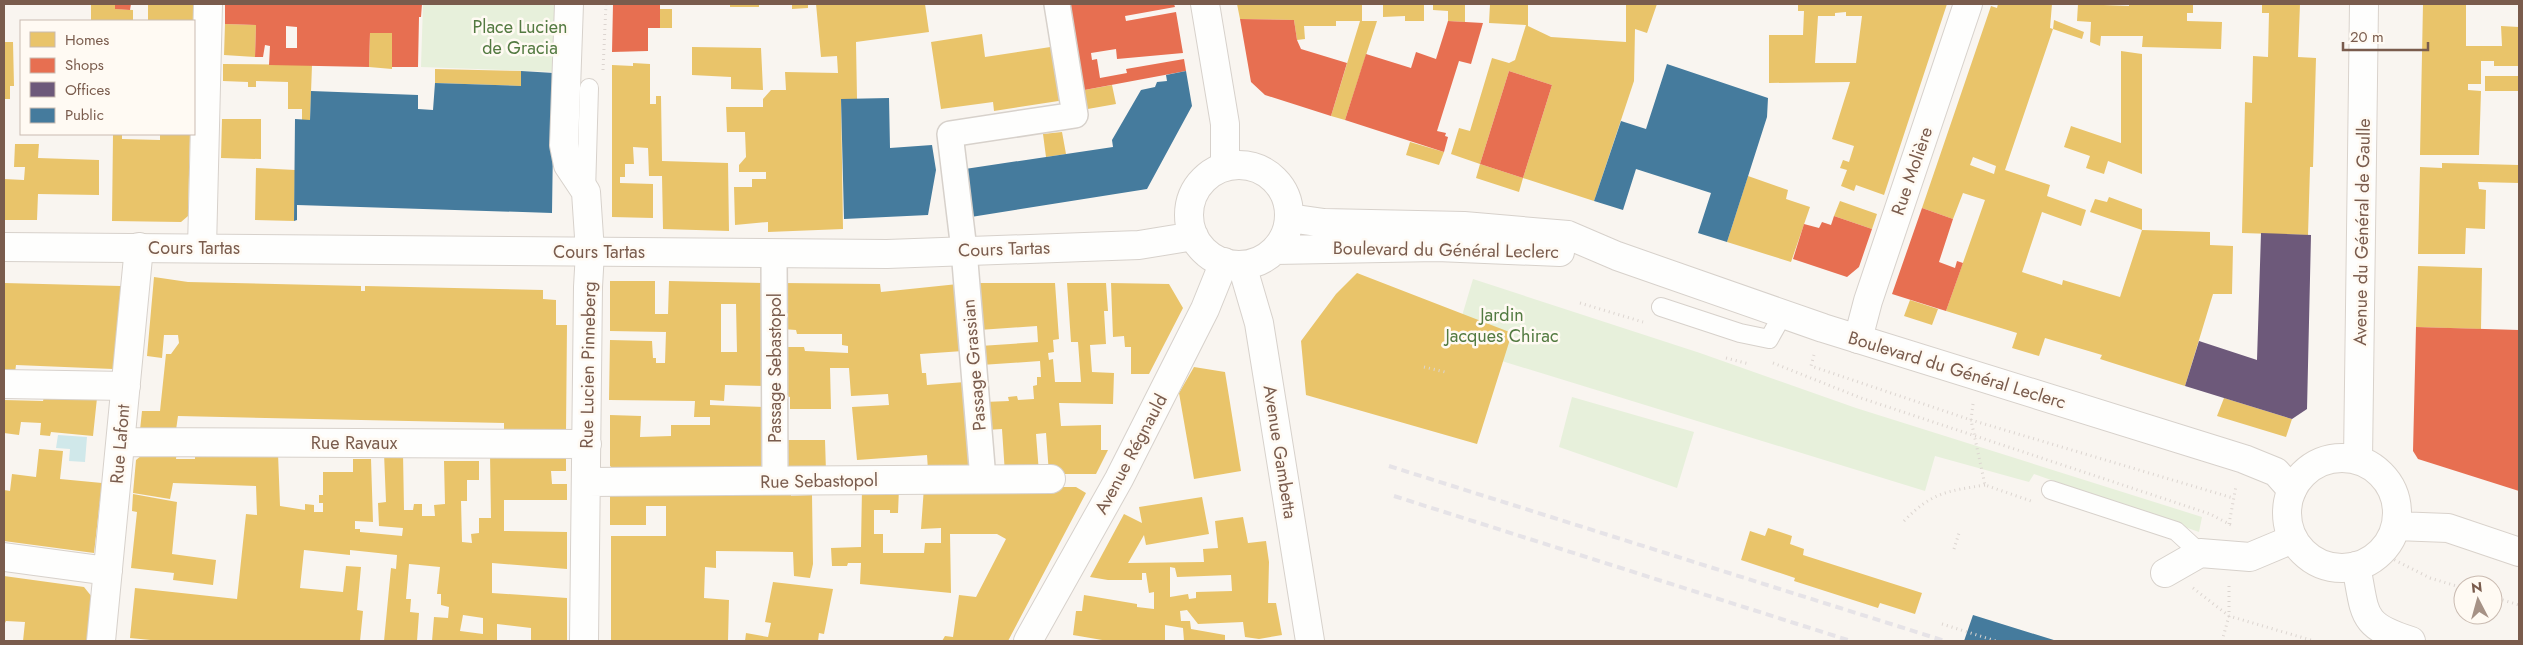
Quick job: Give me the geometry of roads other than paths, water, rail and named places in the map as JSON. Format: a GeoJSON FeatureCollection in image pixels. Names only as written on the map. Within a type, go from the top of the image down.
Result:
{"type":"FeatureCollection","features":[{"type":"Feature","properties":{"kind":"street"},"geometry":{"type":"LineString","coordinates":[[202,248],[208,4]]}},
{"type":"Feature","properties":{"kind":"street","name":"Rue Lucien Pinneberg"},"geometry":{"type":"LineString","coordinates":[[568,4],[564,145],[568,165],[586,192],[590,252],[584,641]]}},
{"type":"Feature","properties":{"kind":"street","name":"Passage Grassian"},"geometry":{"type":"LineString","coordinates":[[983,479],[964,250],[950,134],[1075,115],[1057,4]]}},
{"type":"Feature","properties":{"kind":"street"},"geometry":{"type":"LineString","coordinates":[[1205,4],[1226,124],[1225,166]]}},
{"type":"Feature","properties":{"kind":"street","name":"Rue Molière"},"geometry":{"type":"LineString","coordinates":[[1858,339],[1868,301],[1968,4]]}},
{"type":"Feature","properties":{"kind":"street","name":"Avenue du Général de Gaulle"},"geometry":{"type":"LineString","coordinates":[[2358,460],[2364,4]]}},
{"type":"Feature","properties":{"kind":"street"},"geometry":{"type":"LineString","coordinates":[[1241,164],[1257,168],[1271,175],[1281,187],[1288,202],[1289,218],[1287,229],[1275,250],[1260,260],[1233,263],[1211,256],[1201,248],[1194,236],[1189,219],[1190,202],[1198,186],[1210,174],[1225,166],[1241,164]]}},
{"type":"Feature","properties":{"kind":"street","name":"Boulevard du Général Leclerc"},"geometry":{"type":"LineString","coordinates":[[1289,218],[1324,223],[1464,226],[1568,235],[1617,256],[1858,339],[2244,459],[2276,472],[2292,490]]}},
{"type":"Feature","properties":{"kind":"street","name":"Cours Tartas"},"geometry":{"type":"LineString","coordinates":[[4,247],[886,254],[1140,245],[1194,236]]}},
{"type":"Feature","properties":{"kind":"street","name":"Rue Lafont"},"geometry":{"type":"LineString","coordinates":[[102,641],[139,248]]}},
{"type":"Feature","properties":{"kind":"street","name":"Boulevard du Général Leclerc"},"geometry":{"type":"LineString","coordinates":[[1275,250],[1445,248],[1617,256]]}},
{"type":"Feature","properties":{"kind":"street","name":"Passage Sebastopol"},"geometry":{"type":"LineString","coordinates":[[774,254],[775,482]]}},
{"type":"Feature","properties":{"kind":"street","name":"Avenue Régnauld"},"geometry":{"type":"LineString","coordinates":[[1028,641],[1119,479],[1205,309],[1233,263]]}},
{"type":"Feature","properties":{"kind":"street","name":"Avenue Gambetta"},"geometry":{"type":"LineString","coordinates":[[1233,263],[1257,315],[1310,641]]}},
{"type":"Feature","properties":{"kind":"street"},"geometry":{"type":"LineString","coordinates":[[4,384],[126,386]]}},
{"type":"Feature","properties":{"kind":"street","name":"Rue Ravaux"},"geometry":{"type":"LineString","coordinates":[[121,442],[587,444]]}},
{"type":"Feature","properties":{"kind":"street"},"geometry":{"type":"LineString","coordinates":[[2176,578],[2200,554],[2250,557],[2282,543],[2303,552],[2316,562],[2332,568],[2356,566],[2366,563],[2381,552],[2391,540],[2396,526],[2398,509],[2394,493],[2385,479],[2373,468],[2358,460],[2335,459],[2312,466],[2300,477],[2292,490],[2282,543]]}},
{"type":"Feature","properties":{"kind":"street","name":"Rue Sebastopol"},"geometry":{"type":"LineString","coordinates":[[587,482],[1052,479]]}},
{"type":"Feature","properties":{"kind":"street"},"geometry":{"type":"LineString","coordinates":[[2396,526],[2448,528],[2519,552]]}},
{"type":"Feature","properties":{"kind":"street"},"geometry":{"type":"LineString","coordinates":[[4,557],[108,571]]}},
{"type":"Feature","properties":{"kind":"street"},"geometry":{"type":"LineString","coordinates":[[2356,566],[2363,608],[2376,626],[2386,634],[2411,641]]}},
{"type":"Feature","properties":{"kind":"lane"},"geometry":{"type":"LineString","coordinates":[[586,192],[589,88]]}},
{"type":"Feature","properties":{"kind":"lane"},"geometry":{"type":"LineString","coordinates":[[1660,307],[1740,333],[1770,339],[1783,314]]}},
{"type":"Feature","properties":{"kind":"lane"},"geometry":{"type":"LineString","coordinates":[[2051,490],[2176,531],[2200,554]]}},
{"type":"Feature","properties":{"kind":"water"},"geometry":{"type":"Polygon","coordinates":[[[58,435],[87,437],[85,462],[69,461],[70,449],[56,448],[58,435]]]}},
{"type":"Feature","properties":{"kind":"railway"},"geometry":{"type":"LineString","coordinates":[[1389,466],[1945,641]]}},
{"type":"Feature","properties":{"kind":"railway"},"geometry":{"type":"LineString","coordinates":[[1394,496],[1851,641]]}},
{"type":"Feature","properties":{"kind":"park label","name":"Place Lucien de Gracia"},"geometry":{"type":"Point","coordinates":[520,37]}},
{"type":"Feature","properties":{"kind":"park label","name":"Jardin Jacques Chirac"},"geometry":{"type":"Point","coordinates":[1502,325]}}]}
